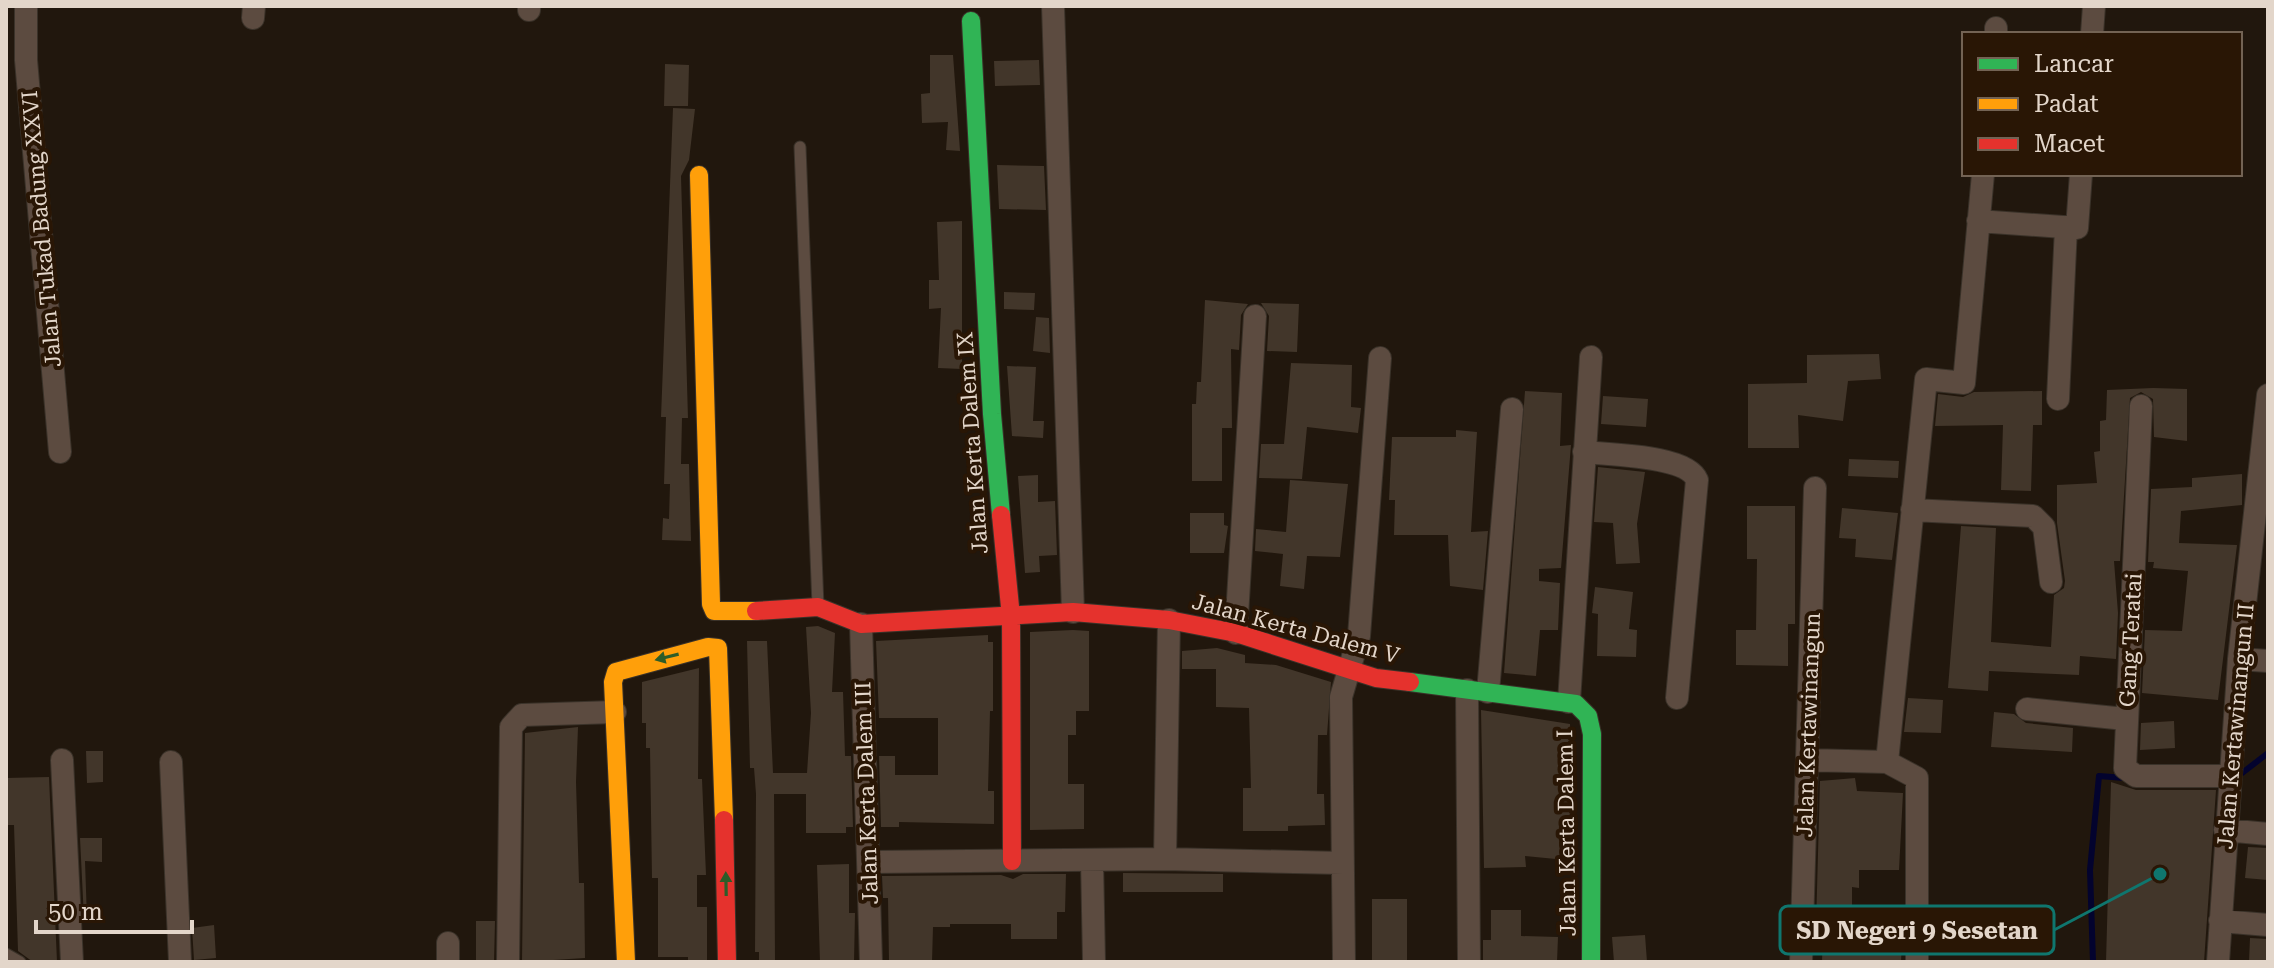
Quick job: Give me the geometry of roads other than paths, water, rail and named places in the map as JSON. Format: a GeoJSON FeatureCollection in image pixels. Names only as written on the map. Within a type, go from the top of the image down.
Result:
{"type":"FeatureCollection","features":[{"type":"Feature","properties":{"kind":"street","name":"Jalan Tukad Badung XXVI"},"geometry":{"type":"LineString","coordinates":[[26,6],[26,60],[60,452]]}},
{"type":"Feature","properties":{"kind":"street"},"geometry":{"type":"LineString","coordinates":[[1053,6],[1073,612]]}},
{"type":"Feature","properties":{"kind":"street"},"geometry":{"type":"LineString","coordinates":[[2092,32],[2094,6]]}},
{"type":"Feature","properties":{"kind":"street","name":"Jalan Kerta Dalem IX"},"geometry":{"type":"LineString","coordinates":[[971,21],[992,414],[1011,617],[1012,861]]}},
{"type":"Feature","properties":{"kind":"street","name":"Jalan Kerta Dalem V"},"geometry":{"type":"LineString","coordinates":[[699,175],[710,588],[714,611],[818,607],[861,624],[1073,612],[1169,620],[1236,633],[1376,678],[1575,704]]}},
{"type":"Feature","properties":{"kind":"street"},"geometry":{"type":"LineString","coordinates":[[1887,762],[1926,379],[1964,383],[1983,176]]}},
{"type":"Feature","properties":{"kind":"street"},"geometry":{"type":"LineString","coordinates":[[1978,221],[2077,228],[2081,176]]}},
{"type":"Feature","properties":{"kind":"street"},"geometry":{"type":"LineString","coordinates":[[2058,399],[2066,227]]}},
{"type":"Feature","properties":{"kind":"street"},"geometry":{"type":"LineString","coordinates":[[1236,633],[1255,316]]}},
{"type":"Feature","properties":{"kind":"street"},"geometry":{"type":"LineString","coordinates":[[1575,704],[1584,452],[1591,357]]}},
{"type":"Feature","properties":{"kind":"street"},"geometry":{"type":"LineString","coordinates":[[1344,962],[1341,697],[1359,636],[1380,358]]}},
{"type":"Feature","properties":{"kind":"street","name":"Gang Teratai"},"geometry":{"type":"LineString","coordinates":[[2141,406],[2125,768],[2131,774],[2229,776]]}},
{"type":"Feature","properties":{"kind":"street","name":"Jalan Kertawinangun II"},"geometry":{"type":"LineString","coordinates":[[2218,962],[2239,659],[2261,534],[2267,408]]}},
{"type":"Feature","properties":{"kind":"street"},"geometry":{"type":"LineString","coordinates":[[1469,962],[1477,691],[1512,409]]}},
{"type":"Feature","properties":{"kind":"street"},"geometry":{"type":"LineString","coordinates":[[1584,452],[1679,464],[1694,473],[1697,480],[1677,698]]}},
{"type":"Feature","properties":{"kind":"street","name":"Jalan Kertawinangun"},"geometry":{"type":"LineString","coordinates":[[1801,962],[1815,488]]}},
{"type":"Feature","properties":{"kind":"street"},"geometry":{"type":"LineString","coordinates":[[1912,510],[2033,516],[2044,527],[2051,582]]}},
{"type":"Feature","properties":{"kind":"street"},"geometry":{"type":"LineString","coordinates":[[1165,859],[1169,620]]}},
{"type":"Feature","properties":{"kind":"street","name":"Jalan Kerta Dalem III"},"geometry":{"type":"LineString","coordinates":[[861,624],[871,962]]}},
{"type":"Feature","properties":{"kind":"street"},"geometry":{"type":"LineString","coordinates":[[626,962],[616,672],[708,647],[719,650],[727,962]]}},
{"type":"Feature","properties":{"kind":"street"},"geometry":{"type":"LineString","coordinates":[[2239,659],[2268,661]]}},
{"type":"Feature","properties":{"kind":"street","name":"Jalan Kerta Dalem I"},"geometry":{"type":"LineString","coordinates":[[1575,704],[1590,720],[1592,734],[1591,962]]}},
{"type":"Feature","properties":{"kind":"street"},"geometry":{"type":"LineString","coordinates":[[2027,709],[2125,719]]}},
{"type":"Feature","properties":{"kind":"street"},"geometry":{"type":"LineString","coordinates":[[508,962],[511,727],[522,715],[615,712]]}},
{"type":"Feature","properties":{"kind":"street"},"geometry":{"type":"LineString","coordinates":[[62,760],[72,962]]}},
{"type":"Feature","properties":{"kind":"street"},"geometry":{"type":"LineString","coordinates":[[1807,760],[1887,762],[1917,778],[1917,962]]}},
{"type":"Feature","properties":{"kind":"street"},"geometry":{"type":"LineString","coordinates":[[171,762],[180,962]]}},
{"type":"Feature","properties":{"kind":"street"},"geometry":{"type":"LineString","coordinates":[[2225,830],[2268,834]]}},
{"type":"Feature","properties":{"kind":"street"},"geometry":{"type":"LineString","coordinates":[[869,862],[1165,859],[1342,863]]}},
{"type":"Feature","properties":{"kind":"street"},"geometry":{"type":"LineString","coordinates":[[1092,860],[1094,962]]}},
{"type":"Feature","properties":{"kind":"street"},"geometry":{"type":"LineString","coordinates":[[2220,921],[2268,925]]}},
{"type":"Feature","properties":{"kind":"lane"},"geometry":{"type":"LineString","coordinates":[[800,147],[818,607]]}},
{"type":"Feature","properties":{"kind":"lane"},"geometry":{"type":"LineString","coordinates":[[6,954],[20,962]]}},
{"type":"Feature","properties":{"kind":"waterway"},"geometry":{"type":"LineString","coordinates":[[2237,777],[2268,753]]}},
{"type":"Feature","properties":{"kind":"waterway"},"geometry":{"type":"LineString","coordinates":[[2093,962],[2090,870],[2099,776],[2125,778]]}},
{"type":"Feature","properties":{"kind":"place","name":"SD Negeri 9 Sesetan"},"geometry":{"type":"Point","coordinates":[2160,874]}}]}
